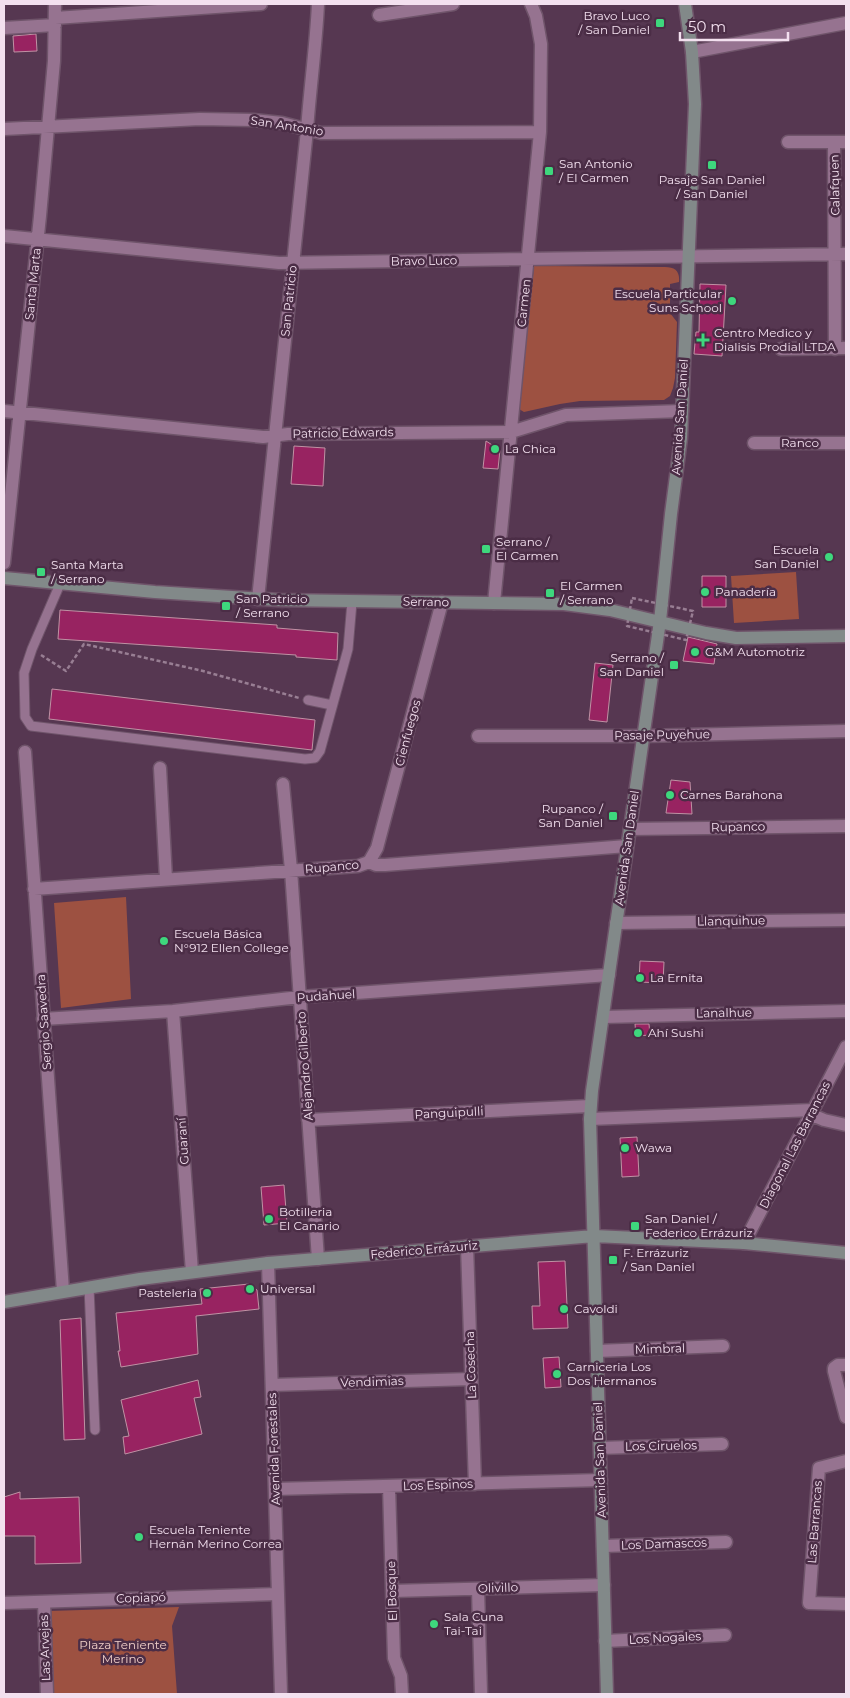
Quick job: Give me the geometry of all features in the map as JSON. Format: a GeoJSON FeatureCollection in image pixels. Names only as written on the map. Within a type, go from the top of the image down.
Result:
{"type":"FeatureCollection","features":[{"type":"Feature","properties":{"kind":"street","name":"Santa Marta"},"geometry":{"type":"LineString","coordinates":[[4,563],[38,240],[48,126],[55,4]]}},
{"type":"Feature","properties":{"kind":"street"},"geometry":{"type":"LineString","coordinates":[[4,28],[261,4]]}},
{"type":"Feature","properties":{"kind":"street","name":"San Patricio"},"geometry":{"type":"LineString","coordinates":[[258,599],[315,55],[318,4]]}},
{"type":"Feature","properties":{"kind":"street"},"geometry":{"type":"LineString","coordinates":[[379,15],[453,4]]}},
{"type":"Feature","properties":{"kind":"street","name":"Carmen"},"geometry":{"type":"LineString","coordinates":[[494,603],[540,132],[541,44],[536,16],[531,4]]}},
{"type":"Feature","properties":{"kind":"street","name":"Avenida San Daniel"},"geometry":{"type":"LineString","coordinates":[[607,1694],[590,1106],[660,621],[681,438],[695,104],[692,52],[685,4]]}},
{"type":"Feature","properties":{"kind":"street"},"geometry":{"type":"LineString","coordinates":[[692,52],[846,23]]}},
{"type":"Feature","properties":{"kind":"street","name":"San Antonio"},"geometry":{"type":"LineString","coordinates":[[4,129],[228,119],[268,121],[321,132],[540,132]]}},
{"type":"Feature","properties":{"kind":"street"},"geometry":{"type":"LineString","coordinates":[[788,142],[840,142]]}},
{"type":"Feature","properties":{"kind":"street","name":"Calafquen"},"geometry":{"type":"LineString","coordinates":[[840,142],[841,348]]}},
{"type":"Feature","properties":{"kind":"street","name":"Bravo Luco"},"geometry":{"type":"LineString","coordinates":[[4,236],[267,263],[293,264],[841,254]]}},
{"type":"Feature","properties":{"kind":"street"},"geometry":{"type":"LineString","coordinates":[[782,349],[841,348]]}},
{"type":"Feature","properties":{"kind":"street","name":"Patricio Edwards"},"geometry":{"type":"LineString","coordinates":[[4,411],[263,437],[274,435],[511,432],[566,415],[682,411]]}},
{"type":"Feature","properties":{"kind":"street","name":"Ranco"},"geometry":{"type":"LineString","coordinates":[[754,443],[846,442]]}},
{"type":"Feature","properties":{"kind":"street","name":"Serrano"},"geometry":{"type":"LineString","coordinates":[[4,578],[258,599],[579,605],[736,638],[846,636]]}},
{"type":"Feature","properties":{"kind":"street","name":"Cienfuegos"},"geometry":{"type":"LineString","coordinates":[[368,862],[376,853],[442,602]]}},
{"type":"Feature","properties":{"kind":"street","name":"Pasaje Puyehue"},"geometry":{"type":"LineString","coordinates":[[478,736],[644,736],[846,731]]}},
{"type":"Feature","properties":{"kind":"street","name":"Sergio Saavedra"},"geometry":{"type":"LineString","coordinates":[[25,752],[63,1291]]}},
{"type":"Feature","properties":{"kind":"street"},"geometry":{"type":"LineString","coordinates":[[160,768],[166,879]]}},
{"type":"Feature","properties":{"kind":"street","name":"Alejandro Gilberto"},"geometry":{"type":"LineString","coordinates":[[283,784],[291,870],[318,1259]]}},
{"type":"Feature","properties":{"kind":"street","name":"Rupanco"},"geometry":{"type":"LineString","coordinates":[[630,829],[846,826]]}},
{"type":"Feature","properties":{"kind":"street","name":"Rupanco"},"geometry":{"type":"LineString","coordinates":[[34,889],[358,866],[368,862],[385,865],[627,846]]}},
{"type":"Feature","properties":{"kind":"street","name":"Llanquihue"},"geometry":{"type":"LineString","coordinates":[[616,923],[846,920]]}},
{"type":"Feature","properties":{"kind":"street","name":"Pudahuel"},"geometry":{"type":"LineString","coordinates":[[43,1019],[173,1011],[300,997],[609,975]]}},
{"type":"Feature","properties":{"kind":"street","name":"Lanalhue"},"geometry":{"type":"LineString","coordinates":[[603,1017],[846,1010]]}},
{"type":"Feature","properties":{"kind":"street","name":"Guaraní"},"geometry":{"type":"LineString","coordinates":[[173,1011],[192,1272]]}},
{"type":"Feature","properties":{"kind":"street","name":"Diagonal Las Barrancas"},"geometry":{"type":"LineString","coordinates":[[744,1243],[846,1046]]}},
{"type":"Feature","properties":{"kind":"street","name":"Panguipulli"},"geometry":{"type":"LineString","coordinates":[[308,1120],[590,1106]]}},
{"type":"Feature","properties":{"kind":"street"},"geometry":{"type":"LineString","coordinates":[[590,1119],[811,1112],[824,1120],[846,1125]]}},
{"type":"Feature","properties":{"kind":"street","name":"Federico Errázuriz"},"geometry":{"type":"LineString","coordinates":[[4,1302],[89,1287],[268,1263],[594,1236],[744,1243],[846,1253]]}},
{"type":"Feature","properties":{"kind":"street","name":"La Cosecha"},"geometry":{"type":"LineString","coordinates":[[467,1246],[475,1484]]}},
{"type":"Feature","properties":{"kind":"street","name":"Avenida Forestales"},"geometry":{"type":"LineString","coordinates":[[268,1263],[281,1694]]}},
{"type":"Feature","properties":{"kind":"street","name":"Mimbral"},"geometry":{"type":"LineString","coordinates":[[597,1351],[723,1346]]}},
{"type":"Feature","properties":{"kind":"street"},"geometry":{"type":"LineString","coordinates":[[846,1365],[838,1365],[834,1368],[834,1371],[846,1418]]}},
{"type":"Feature","properties":{"kind":"street","name":"Vendimias"},"geometry":{"type":"LineString","coordinates":[[272,1385],[471,1379]]}},
{"type":"Feature","properties":{"kind":"street","name":"Los Ciruelos"},"geometry":{"type":"LineString","coordinates":[[600,1448],[722,1444]]}},
{"type":"Feature","properties":{"kind":"street","name":"Las Barrancas"},"geometry":{"type":"LineString","coordinates":[[846,1461],[819,1468],[809,1603],[846,1604]]}},
{"type":"Feature","properties":{"kind":"street","name":"Los Espinos"},"geometry":{"type":"LineString","coordinates":[[275,1489],[601,1480]]}},
{"type":"Feature","properties":{"kind":"street","name":"El Bosque"},"geometry":{"type":"LineString","coordinates":[[388,1486],[394,1658],[401,1676],[402,1694]]}},
{"type":"Feature","properties":{"kind":"street","name":"Los Damascos"},"geometry":{"type":"LineString","coordinates":[[603,1546],[726,1542]]}},
{"type":"Feature","properties":{"kind":"street","name":"Olivillo"},"geometry":{"type":"LineString","coordinates":[[392,1591],[604,1586]]}},
{"type":"Feature","properties":{"kind":"street"},"geometry":{"type":"LineString","coordinates":[[478,1589],[481,1694]]}},
{"type":"Feature","properties":{"kind":"street","name":"Copiapó"},"geometry":{"type":"LineString","coordinates":[[4,1603],[278,1594]]}},
{"type":"Feature","properties":{"kind":"street","name":"Las Arvejas"},"geometry":{"type":"LineString","coordinates":[[44,1602],[47,1694]]}},
{"type":"Feature","properties":{"kind":"street","name":"Los Nogales"},"geometry":{"type":"LineString","coordinates":[[605,1641],[725,1635]]}},
{"type":"Feature","properties":{"kind":"lane"},"geometry":{"type":"LineString","coordinates":[[60,584],[32,649],[24,673],[24,711],[27,722],[36,727],[310,759],[315,758],[320,751],[348,649],[352,602]]}},
{"type":"Feature","properties":{"kind":"lane"},"geometry":{"type":"LineString","coordinates":[[308,700],[332,706]]}},
{"type":"Feature","properties":{"kind":"lane"},"geometry":{"type":"LineString","coordinates":[[89,1287],[95,1430]]}},
{"type":"Feature","properties":{"kind":"path"},"geometry":{"type":"LineString","coordinates":[[32,649],[66,671],[84,644],[203,671],[308,700]]}},
{"type":"Feature","properties":{"kind":"green space"},"geometry":{"type":"Polygon","coordinates":[[[534,266],[665,267],[676,270],[679,275],[679,282],[670,284],[670,313],[677,322],[675,378],[670,396],[664,400],[580,401],[524,412],[519,409],[534,266]]]}},
{"type":"Feature","properties":{"kind":"green space"},"geometry":{"type":"Polygon","coordinates":[[[796,572],[799,619],[734,623],[731,576],[796,572]]]}},
{"type":"Feature","properties":{"kind":"green space"},"geometry":{"type":"Polygon","coordinates":[[[126,897],[131,999],[61,1008],[54,903],[126,897]]]}},
{"type":"Feature","properties":{"kind":"green space","name":"Plaza Teniente Merino"},"geometry":{"type":"Polygon","coordinates":[[[179,1607],[172,1626],[177,1694],[52,1694],[49,1611],[179,1607]]]}},
{"type":"Feature","properties":{"kind":"building"},"geometry":{"type":"Polygon","coordinates":[[[36,34],[37,51],[14,52],[13,36],[36,34]]]}},
{"type":"Feature","properties":{"kind":"building"},"geometry":{"type":"Polygon","coordinates":[[[700,284],[726,285],[722,356],[694,354],[696,332],[699,332],[700,284]]]}},
{"type":"Feature","properties":{"kind":"building"},"geometry":{"type":"Polygon","coordinates":[[[486,441],[500,450],[498,469],[483,468],[486,441]]]}},
{"type":"Feature","properties":{"kind":"building"},"geometry":{"type":"Polygon","coordinates":[[[294,446],[325,448],[323,486],[291,484],[294,446]]]}},
{"type":"Feature","properties":{"kind":"building"},"geometry":{"type":"Polygon","coordinates":[[[702,576],[726,576],[726,607],[702,607],[702,576]]]}},
{"type":"Feature","properties":{"kind":"building"},"geometry":{"type":"Polygon","coordinates":[[[60,610],[277,625],[277,628],[338,633],[337,660],[296,657],[296,655],[58,639],[60,610]]]}},
{"type":"Feature","properties":{"kind":"building"},"geometry":{"type":"Polygon","coordinates":[[[688,637],[717,644],[714,664],[683,661],[688,637]]]}},
{"type":"Feature","properties":{"kind":"building"},"geometry":{"type":"Polygon","coordinates":[[[595,663],[613,665],[607,722],[589,720],[595,663]]]}},
{"type":"Feature","properties":{"kind":"building"},"geometry":{"type":"Polygon","coordinates":[[[52,689],[315,720],[312,750],[49,719],[52,689]]]}},
{"type":"Feature","properties":{"kind":"building"},"geometry":{"type":"Polygon","coordinates":[[[671,780],[690,782],[692,814],[666,813],[671,780]]]}},
{"type":"Feature","properties":{"kind":"building"},"geometry":{"type":"Polygon","coordinates":[[[640,961],[664,962],[663,983],[639,982],[640,961]]]}},
{"type":"Feature","properties":{"kind":"building"},"geometry":{"type":"Polygon","coordinates":[[[635,1024],[649,1024],[650,1035],[636,1036],[635,1024]]]}},
{"type":"Feature","properties":{"kind":"building"},"geometry":{"type":"Polygon","coordinates":[[[637,1137],[639,1176],[622,1177],[620,1138],[637,1137]]]}},
{"type":"Feature","properties":{"kind":"building"},"geometry":{"type":"Polygon","coordinates":[[[284,1185],[287,1223],[264,1225],[261,1187],[284,1185]]]}},
{"type":"Feature","properties":{"kind":"building"},"geometry":{"type":"Polygon","coordinates":[[[565,1261],[568,1328],[533,1329],[532,1306],[540,1306],[538,1262],[565,1261]]]}},
{"type":"Feature","properties":{"kind":"building"},"geometry":{"type":"Polygon","coordinates":[[[249,1284],[257,1290],[259,1309],[196,1316],[198,1354],[121,1367],[118,1351],[120,1351],[116,1313],[202,1304],[200,1289],[249,1284]]]}},
{"type":"Feature","properties":{"kind":"building"},"geometry":{"type":"Polygon","coordinates":[[[81,1318],[85,1439],[64,1440],[60,1320],[81,1318]]]}},
{"type":"Feature","properties":{"kind":"building"},"geometry":{"type":"Polygon","coordinates":[[[559,1357],[561,1387],[545,1388],[543,1358],[559,1357]]]}},
{"type":"Feature","properties":{"kind":"building"},"geometry":{"type":"Polygon","coordinates":[[[198,1380],[201,1397],[194,1398],[202,1434],[125,1454],[123,1437],[129,1436],[121,1400],[198,1380]]]}},
{"type":"Feature","properties":{"kind":"building"},"geometry":{"type":"Polygon","coordinates":[[[20,1492],[20,1499],[79,1497],[81,1563],[35,1564],[35,1536],[4,1536],[4,1497],[20,1492]]]}},
{"type":"Feature","properties":{"kind":"place","name":"Bravo Luco / San Daniel"},"geometry":{"type":"Point","coordinates":[660,23]}},
{"type":"Feature","properties":{"kind":"place","name":"Pasaje San Daniel / San Daniel"},"geometry":{"type":"Point","coordinates":[712,165]}},
{"type":"Feature","properties":{"kind":"place","name":"San Antonio / El Carmen"},"geometry":{"type":"Point","coordinates":[549,171]}},
{"type":"Feature","properties":{"kind":"place","name":"Escuela Particular Suns School"},"geometry":{"type":"Point","coordinates":[732,301]}},
{"type":"Feature","properties":{"kind":"place","name":"Centro Medico y Dialisis Prodial LTDA"},"geometry":{"type":"Point","coordinates":[703,340]}},
{"type":"Feature","properties":{"kind":"place","name":"La Chica"},"geometry":{"type":"Point","coordinates":[495,449]}},
{"type":"Feature","properties":{"kind":"place","name":"Serrano / El Carmen"},"geometry":{"type":"Point","coordinates":[486,549]}},
{"type":"Feature","properties":{"kind":"place","name":"Escuela San Daniel"},"geometry":{"type":"Point","coordinates":[829,557]}},
{"type":"Feature","properties":{"kind":"place","name":"Santa Marta / Serrano"},"geometry":{"type":"Point","coordinates":[41,572]}},
{"type":"Feature","properties":{"kind":"place","name":"Panadería"},"geometry":{"type":"Point","coordinates":[705,592]}},
{"type":"Feature","properties":{"kind":"place","name":"El Carmen / Serrano"},"geometry":{"type":"Point","coordinates":[550,593]}},
{"type":"Feature","properties":{"kind":"place","name":"San Patricio / Serrano"},"geometry":{"type":"Point","coordinates":[226,606]}},
{"type":"Feature","properties":{"kind":"place","name":"G&M Automotriz"},"geometry":{"type":"Point","coordinates":[695,652]}},
{"type":"Feature","properties":{"kind":"place","name":"Serrano / San Daniel"},"geometry":{"type":"Point","coordinates":[674,665]}},
{"type":"Feature","properties":{"kind":"place","name":"Carnes Barahona"},"geometry":{"type":"Point","coordinates":[670,795]}},
{"type":"Feature","properties":{"kind":"place","name":"Rupanco / San Daniel"},"geometry":{"type":"Point","coordinates":[613,816]}},
{"type":"Feature","properties":{"kind":"place","name":"Escuela Básica N°912 Ellen College"},"geometry":{"type":"Point","coordinates":[164,941]}},
{"type":"Feature","properties":{"kind":"place","name":"La Ernita"},"geometry":{"type":"Point","coordinates":[640,978]}},
{"type":"Feature","properties":{"kind":"place","name":"Ahí Sushi"},"geometry":{"type":"Point","coordinates":[638,1033]}},
{"type":"Feature","properties":{"kind":"place","name":"Wawa"},"geometry":{"type":"Point","coordinates":[625,1148]}},
{"type":"Feature","properties":{"kind":"place","name":"Botilleria El Canario"},"geometry":{"type":"Point","coordinates":[269,1219]}},
{"type":"Feature","properties":{"kind":"place","name":"San Daniel / Federico Errázuriz"},"geometry":{"type":"Point","coordinates":[635,1226]}},
{"type":"Feature","properties":{"kind":"place","name":"F. Errázuriz / San Daniel"},"geometry":{"type":"Point","coordinates":[613,1260]}},
{"type":"Feature","properties":{"kind":"place","name":"Universal"},"geometry":{"type":"Point","coordinates":[250,1289]}},
{"type":"Feature","properties":{"kind":"place","name":"Pasteleria"},"geometry":{"type":"Point","coordinates":[207,1293]}},
{"type":"Feature","properties":{"kind":"place","name":"Cavoldi"},"geometry":{"type":"Point","coordinates":[564,1309]}},
{"type":"Feature","properties":{"kind":"place","name":"Carniceria Los Dos Hermanos"},"geometry":{"type":"Point","coordinates":[557,1374]}},
{"type":"Feature","properties":{"kind":"place","name":"Escuela Teniente Hernán Merino Correa"},"geometry":{"type":"Point","coordinates":[139,1537]}},
{"type":"Feature","properties":{"kind":"place","name":"Sala Cuna Tai-Tai"},"geometry":{"type":"Point","coordinates":[434,1624]}}]}
